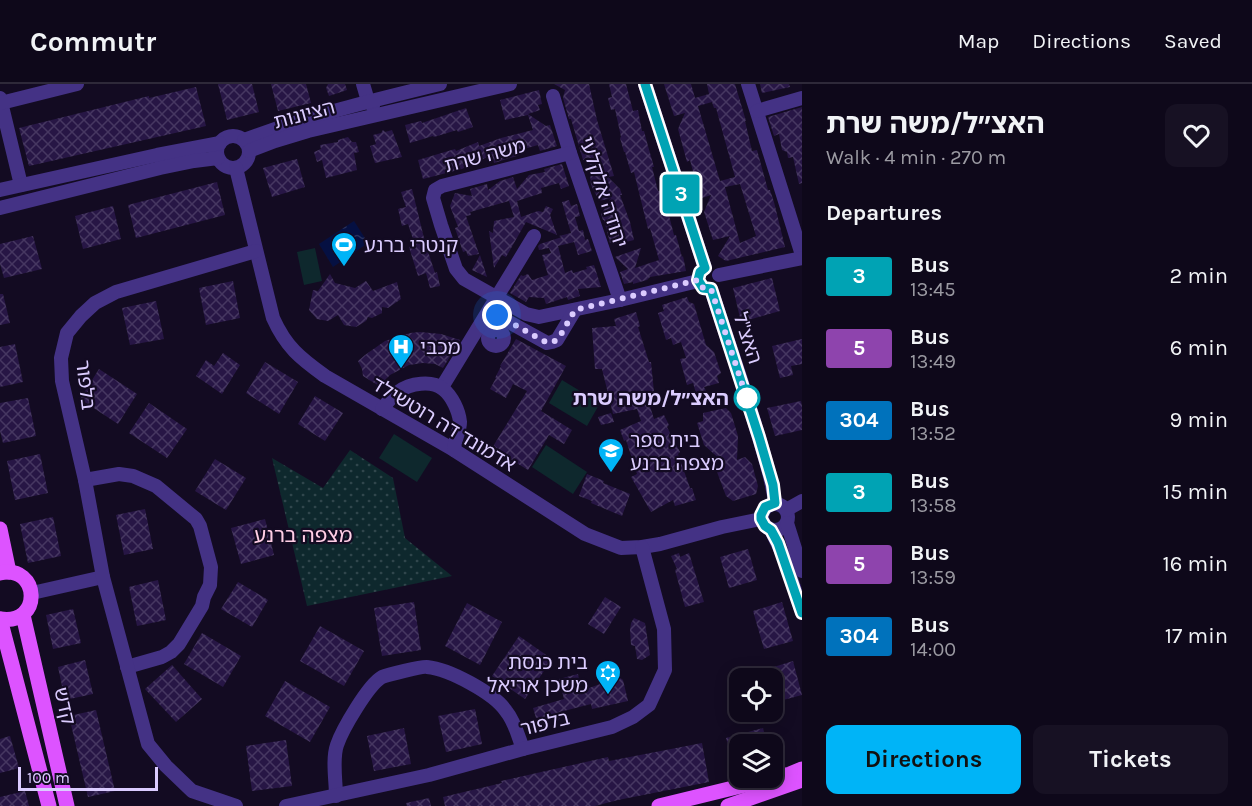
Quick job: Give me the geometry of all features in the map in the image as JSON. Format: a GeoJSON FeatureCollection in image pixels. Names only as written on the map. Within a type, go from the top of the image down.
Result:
{"type":"FeatureCollection","features":[{"type":"Feature","properties":{"kind":"main road"},"geometry":{"type":"LineString","coordinates":[[0,529],[5,572],[24,578],[32,593],[28,609],[23,615],[16,619],[0,619]]}},
{"type":"Feature","properties":{"kind":"main road","name":"קדש"},"geometry":{"type":"LineString","coordinates":[[23,615],[67,806]]}},
{"type":"Feature","properties":{"kind":"main road","name":"קדש"},"geometry":{"type":"LineString","coordinates":[[0,619],[49,806]]}},
{"type":"Feature","properties":{"kind":"main road"},"geometry":{"type":"LineString","coordinates":[[659,806],[790,774],[802,769]]}},
{"type":"Feature","properties":{"kind":"main road"},"geometry":{"type":"LineString","coordinates":[[729,806],[802,780]]}},
{"type":"Feature","properties":{"kind":"street"},"geometry":{"type":"LineString","coordinates":[[21,185],[1,100],[77,84]]}},
{"type":"Feature","properties":{"kind":"street"},"geometry":{"type":"LineString","coordinates":[[363,84],[368,101],[376,108],[395,111]]}},
{"type":"Feature","properties":{"kind":"street","name":"הציונות"},"geometry":{"type":"LineString","coordinates":[[247,145],[272,129],[368,101],[440,84]]}},
{"type":"Feature","properties":{"kind":"street","name":"הציונות"},"geometry":{"type":"LineString","coordinates":[[247,145],[275,141],[510,84]]}},
{"type":"Feature","properties":{"kind":"street"},"geometry":{"type":"LineString","coordinates":[[645,84],[705,268]]}},
{"type":"Feature","properties":{"kind":"street"},"geometry":{"type":"LineString","coordinates":[[719,275],[802,257],[748,84]]}},
{"type":"Feature","properties":{"kind":"street","name":"יהודה אלקלעי"},"geometry":{"type":"LineString","coordinates":[[553,96],[620,300]]}},
{"type":"Feature","properties":{"kind":"street"},"geometry":{"type":"LineString","coordinates":[[757,111],[802,98]]}},
{"type":"Feature","properties":{"kind":"street"},"geometry":{"type":"LineString","coordinates":[[308,132],[354,114],[368,101]]}},
{"type":"Feature","properties":{"kind":"street"},"geometry":{"type":"LineString","coordinates":[[236,136],[247,145],[248,160],[241,167],[225,166],[218,158],[217,153],[223,139],[236,136]]}},
{"type":"Feature","properties":{"kind":"street"},"geometry":{"type":"LineString","coordinates":[[0,190],[220,143]]}},
{"type":"Feature","properties":{"kind":"street","name":"משה שרת"},"geometry":{"type":"LineString","coordinates":[[570,153],[442,186],[435,190],[433,198],[456,269],[469,289],[496,298],[526,314],[539,317],[620,300],[698,280]]}},
{"type":"Feature","properties":{"kind":"street"},"geometry":{"type":"LineString","coordinates":[[0,208],[160,168],[218,158]]}},
{"type":"Feature","properties":{"kind":"street","name":"אדמונד דה רוטשילד"},"geometry":{"type":"LineString","coordinates":[[236,168],[253,215],[256,251],[273,318],[280,335],[318,371],[454,450],[585,534],[621,548],[642,547],[722,527],[766,524],[779,529],[782,512]]}},
{"type":"Feature","properties":{"kind":"street"},"geometry":{"type":"LineString","coordinates":[[442,387],[534,236]]}},
{"type":"Feature","properties":{"kind":"street","name":"בלפור"},"geometry":{"type":"LineString","coordinates":[[236,806],[192,791],[166,766],[148,744],[103,577],[85,480],[62,381],[61,358],[67,333],[95,303],[116,292],[256,251]]}},
{"type":"Feature","properties":{"kind":"street"},"geometry":{"type":"LineString","coordinates":[[705,268],[714,269],[719,275],[718,284],[711,289],[703,288],[698,280],[700,272],[705,268]]}},
{"type":"Feature","properties":{"kind":"street","name":"האצ\"ל"},"geometry":{"type":"LineString","coordinates":[[711,289],[802,570]]}},
{"type":"Feature","properties":{"kind":"street"},"geometry":{"type":"LineString","coordinates":[[489,311],[547,343],[557,340],[575,310]]}},
{"type":"Feature","properties":{"kind":"street"},"geometry":{"type":"LineString","coordinates":[[382,409],[399,391],[414,384],[442,387],[458,412],[460,424],[454,450]]}},
{"type":"Feature","properties":{"kind":"street"},"geometry":{"type":"LineString","coordinates":[[85,480],[119,474],[134,476],[156,486],[196,519],[208,553],[211,567],[210,585],[202,606],[179,644],[162,657],[128,667]]}},
{"type":"Feature","properties":{"kind":"street"},"geometry":{"type":"LineString","coordinates":[[802,501],[782,512],[765,507],[761,515],[784,557],[802,612]]}},
{"type":"Feature","properties":{"kind":"street","name":"בלפור"},"geometry":{"type":"LineString","coordinates":[[286,806],[429,775],[612,727],[633,717],[649,705],[665,670],[664,629],[642,547]]}},
{"type":"Feature","properties":{"kind":"street"},"geometry":{"type":"LineString","coordinates":[[32,593],[103,577]]}},
{"type":"Feature","properties":{"kind":"street"},"geometry":{"type":"LineString","coordinates":[[336,796],[336,747],[363,696],[382,677],[425,666],[447,672],[490,696],[505,709],[523,749]]}},
{"type":"Feature","properties":{"kind":"green space"},"geometry":{"type":"Polygon","coordinates":[[[315,248],[322,281],[304,285],[297,252],[315,248]]]}},
{"type":"Feature","properties":{"kind":"green space"},"geometry":{"type":"Polygon","coordinates":[[[562,380],[600,403],[587,426],[549,403],[562,380]]]}},
{"type":"Feature","properties":{"kind":"green space"},"geometry":{"type":"Polygon","coordinates":[[[394,434],[432,458],[417,482],[379,458],[394,434]]]}},
{"type":"Feature","properties":{"kind":"green space"},"geometry":{"type":"Polygon","coordinates":[[[546,445],[587,472],[573,494],[532,467],[546,445]]]}},
{"type":"Feature","properties":{"kind":"green space"},"geometry":{"type":"Polygon","coordinates":[[[350,450],[393,478],[405,538],[452,576],[307,606],[272,458],[323,488],[350,450]]]}},
{"type":"Feature","properties":{"kind":"water"},"geometry":{"type":"Polygon","coordinates":[[[354,221],[368,243],[333,267],[319,244],[354,221]]]}},
{"type":"Feature","properties":{"kind":"building"},"geometry":{"type":"Polygon","coordinates":[[[218,84],[252,84],[259,112],[227,120],[218,84]]]}},
{"type":"Feature","properties":{"kind":"building"},"geometry":{"type":"Polygon","coordinates":[[[271,84],[306,84],[311,103],[278,111],[271,84]]]}},
{"type":"Feature","properties":{"kind":"building"},"geometry":{"type":"Polygon","coordinates":[[[328,84],[345,84],[347,90],[329,96],[326,88],[328,84]]]}},
{"type":"Feature","properties":{"kind":"building"},"geometry":{"type":"Polygon","coordinates":[[[554,84],[589,84],[614,176],[608,177],[620,189],[634,240],[610,243],[601,214],[611,198],[599,201],[591,185],[589,159],[583,160],[563,98],[565,90],[554,84]]]}},
{"type":"Feature","properties":{"kind":"building"},"geometry":{"type":"Polygon","coordinates":[[[609,84],[626,84],[633,111],[638,110],[642,131],[644,131],[654,167],[652,167],[658,191],[668,189],[670,198],[665,200],[686,271],[650,277],[633,284],[633,282],[624,284],[620,272],[628,269],[615,257],[641,248],[635,268],[659,260],[650,228],[648,229],[634,172],[631,173],[624,152],[615,109],[611,110],[608,98],[612,97],[609,84]]]}},
{"type":"Feature","properties":{"kind":"building"},"geometry":{"type":"Polygon","coordinates":[[[664,84],[691,84],[695,98],[709,94],[707,84],[735,84],[752,151],[757,150],[768,190],[774,202],[785,247],[726,261],[718,256],[730,236],[713,240],[704,212],[711,195],[702,198],[690,160],[687,162],[678,129],[685,113],[674,116],[664,84]],[[712,102],[698,106],[720,181],[735,177],[716,108],[712,102]],[[740,184],[725,187],[740,243],[756,236],[740,184]]]}},
{"type":"Feature","properties":{"kind":"building"},"geometry":{"type":"Polygon","coordinates":[[[760,84],[789,84],[790,87],[762,93],[760,84]]]}},
{"type":"Feature","properties":{"kind":"building"},"geometry":{"type":"Polygon","coordinates":[[[196,87],[206,126],[29,166],[19,128],[149,96],[149,98],[196,87]]]}},
{"type":"Feature","properties":{"kind":"building"},"geometry":{"type":"Polygon","coordinates":[[[539,90],[542,104],[538,105],[540,110],[528,114],[546,126],[550,125],[557,146],[540,151],[538,145],[524,149],[523,154],[494,163],[492,155],[462,169],[423,179],[418,160],[455,149],[456,151],[478,142],[479,146],[533,130],[528,115],[505,120],[500,100],[539,90]]]}},
{"type":"Feature","properties":{"kind":"building"},"geometry":{"type":"Polygon","coordinates":[[[802,107],[802,183],[799,184],[793,157],[788,158],[787,152],[782,150],[779,134],[774,136],[768,117],[802,107]]]}},
{"type":"Feature","properties":{"kind":"building"},"geometry":{"type":"Polygon","coordinates":[[[466,108],[473,127],[410,143],[405,125],[421,121],[422,123],[466,108]]]}},
{"type":"Feature","properties":{"kind":"building"},"geometry":{"type":"Polygon","coordinates":[[[383,130],[385,132],[392,130],[402,157],[375,163],[370,146],[376,144],[373,135],[383,130]]]}},
{"type":"Feature","properties":{"kind":"building"},"geometry":{"type":"Polygon","coordinates":[[[348,137],[352,142],[356,142],[359,152],[354,153],[357,170],[326,178],[322,160],[317,162],[314,152],[321,149],[320,145],[338,142],[348,137]]]}},
{"type":"Feature","properties":{"kind":"building"},"geometry":{"type":"Polygon","coordinates":[[[297,159],[305,187],[272,197],[263,168],[297,159]]]}},
{"type":"Feature","properties":{"kind":"building"},"geometry":{"type":"Polygon","coordinates":[[[562,164],[569,186],[561,189],[559,183],[541,188],[542,193],[517,201],[521,217],[538,211],[543,212],[546,206],[553,209],[550,215],[557,235],[526,222],[506,257],[502,255],[494,268],[489,231],[493,233],[494,221],[514,217],[509,201],[470,212],[471,215],[466,216],[479,254],[468,256],[466,251],[463,252],[455,228],[458,227],[450,206],[455,193],[472,196],[470,189],[487,184],[488,190],[500,181],[513,177],[517,189],[529,175],[545,172],[544,169],[562,164]]]}},
{"type":"Feature","properties":{"kind":"building"},"geometry":{"type":"Polygon","coordinates":[[[217,182],[225,215],[136,238],[128,205],[217,182]]]}},
{"type":"Feature","properties":{"kind":"building"},"geometry":{"type":"Polygon","coordinates":[[[412,189],[425,242],[440,286],[430,288],[426,273],[418,276],[409,247],[415,245],[408,224],[402,226],[398,209],[406,207],[401,192],[412,189]]]}},
{"type":"Feature","properties":{"kind":"building"},"geometry":{"type":"Polygon","coordinates":[[[569,200],[571,206],[577,204],[580,216],[575,217],[579,231],[583,230],[585,240],[588,239],[592,251],[578,255],[574,242],[558,246],[565,273],[572,270],[573,273],[594,265],[601,287],[578,289],[580,296],[568,300],[567,297],[546,304],[544,298],[529,297],[526,302],[510,293],[521,275],[528,274],[532,280],[548,275],[542,255],[551,253],[549,248],[539,250],[538,246],[571,233],[562,202],[569,200]]]}},
{"type":"Feature","properties":{"kind":"building"},"geometry":{"type":"Polygon","coordinates":[[[113,206],[121,239],[83,249],[75,216],[113,206]]]}},
{"type":"Feature","properties":{"kind":"building"},"geometry":{"type":"Polygon","coordinates":[[[33,236],[42,269],[4,278],[0,264],[0,244],[33,236]]]}},
{"type":"Feature","properties":{"kind":"building"},"geometry":{"type":"Polygon","coordinates":[[[480,255],[487,277],[472,270],[480,255]]]}},
{"type":"Feature","properties":{"kind":"building"},"geometry":{"type":"Polygon","coordinates":[[[330,274],[335,283],[355,288],[366,281],[373,291],[397,282],[401,299],[388,308],[382,307],[382,313],[372,318],[368,317],[356,327],[344,325],[338,315],[328,321],[317,319],[309,310],[313,290],[318,291],[330,274]]]}},
{"type":"Feature","properties":{"kind":"building"},"geometry":{"type":"Polygon","coordinates":[[[772,278],[780,311],[741,322],[733,288],[772,278]]]}},
{"type":"Feature","properties":{"kind":"building"},"geometry":{"type":"Polygon","coordinates":[[[233,281],[240,318],[206,325],[199,288],[233,281]]]}},
{"type":"Feature","properties":{"kind":"building"},"geometry":{"type":"Polygon","coordinates":[[[0,294],[3,294],[10,323],[0,325],[0,294]]]}},
{"type":"Feature","properties":{"kind":"building"},"geometry":{"type":"Polygon","coordinates":[[[687,297],[689,302],[694,304],[706,345],[714,352],[721,373],[717,376],[719,383],[704,387],[706,391],[696,393],[693,383],[687,385],[680,359],[686,358],[681,342],[673,345],[671,338],[666,340],[658,313],[664,311],[662,305],[687,297]]]}},
{"type":"Feature","properties":{"kind":"building"},"geometry":{"type":"Polygon","coordinates":[[[156,301],[164,339],[130,345],[122,308],[156,301]]]}},
{"type":"Feature","properties":{"kind":"building"},"geometry":{"type":"Polygon","coordinates":[[[636,312],[640,326],[638,327],[649,362],[651,362],[654,392],[657,391],[657,399],[648,400],[654,419],[664,415],[669,425],[667,427],[680,452],[678,454],[696,500],[675,506],[673,500],[651,512],[631,477],[637,474],[626,440],[624,441],[620,430],[641,421],[637,409],[613,414],[602,369],[595,369],[592,328],[616,326],[614,319],[636,312]]]}},
{"type":"Feature","properties":{"kind":"building"},"geometry":{"type":"Polygon","coordinates":[[[420,332],[441,334],[460,340],[443,368],[435,364],[409,365],[390,375],[379,386],[363,376],[358,361],[365,355],[385,341],[420,332]]]}},
{"type":"Feature","properties":{"kind":"building"},"geometry":{"type":"Polygon","coordinates":[[[516,339],[566,366],[541,411],[572,430],[564,444],[549,435],[528,470],[492,448],[527,391],[513,384],[506,398],[490,389],[516,339]]]}},
{"type":"Feature","properties":{"kind":"building"},"geometry":{"type":"Polygon","coordinates":[[[802,339],[802,364],[791,366],[793,375],[780,378],[772,346],[802,339]]]}},
{"type":"Feature","properties":{"kind":"building"},"geometry":{"type":"Polygon","coordinates":[[[15,344],[23,382],[0,387],[0,347],[15,344]]]}},
{"type":"Feature","properties":{"kind":"building"},"geometry":{"type":"Polygon","coordinates":[[[223,353],[240,365],[222,394],[196,376],[206,360],[214,366],[223,353]]]}},
{"type":"Feature","properties":{"kind":"building"},"geometry":{"type":"Polygon","coordinates":[[[265,362],[298,382],[279,414],[246,393],[265,362]]]}},
{"type":"Feature","properties":{"kind":"building"},"geometry":{"type":"Polygon","coordinates":[[[99,369],[137,394],[118,424],[80,399],[99,369]]]}},
{"type":"Feature","properties":{"kind":"building"},"geometry":{"type":"Polygon","coordinates":[[[315,396],[343,413],[325,441],[298,424],[315,396]]]}},
{"type":"Feature","properties":{"kind":"building"},"geometry":{"type":"Polygon","coordinates":[[[28,398],[36,436],[3,443],[0,431],[0,403],[28,398]]]}},
{"type":"Feature","properties":{"kind":"building"},"geometry":{"type":"Polygon","coordinates":[[[801,401],[802,430],[775,436],[767,408],[801,401]]]}},
{"type":"Feature","properties":{"kind":"building"},"geometry":{"type":"Polygon","coordinates":[[[149,403],[187,429],[167,458],[129,433],[149,403]]]}},
{"type":"Feature","properties":{"kind":"building"},"geometry":{"type":"Polygon","coordinates":[[[726,408],[731,413],[738,436],[737,460],[745,457],[752,464],[758,486],[756,494],[733,501],[726,496],[717,472],[723,462],[704,445],[697,423],[703,421],[703,413],[726,408]]]}},
{"type":"Feature","properties":{"kind":"building"},"geometry":{"type":"Polygon","coordinates":[[[611,413],[614,422],[601,425],[598,417],[611,413]]]}},
{"type":"Feature","properties":{"kind":"building"},"geometry":{"type":"Polygon","coordinates":[[[40,454],[48,493],[15,500],[7,461],[40,454]]]}},
{"type":"Feature","properties":{"kind":"building"},"geometry":{"type":"Polygon","coordinates":[[[215,459],[246,478],[226,510],[195,491],[215,459]]]}},
{"type":"Feature","properties":{"kind":"building"},"geometry":{"type":"Polygon","coordinates":[[[587,474],[630,494],[622,516],[579,496],[587,474]]]}},
{"type":"Feature","properties":{"kind":"building"},"geometry":{"type":"Polygon","coordinates":[[[145,509],[153,549],[124,555],[116,515],[145,509]]]}},
{"type":"Feature","properties":{"kind":"building"},"geometry":{"type":"Polygon","coordinates":[[[53,517],[61,556],[28,563],[20,524],[53,517]]]}},
{"type":"Feature","properties":{"kind":"building"},"geometry":{"type":"Polygon","coordinates":[[[265,519],[274,555],[241,564],[231,528],[265,519]]]}},
{"type":"Feature","properties":{"kind":"building"},"geometry":{"type":"Polygon","coordinates":[[[748,549],[757,580],[729,588],[720,557],[748,549]]]}},
{"type":"Feature","properties":{"kind":"building"},"geometry":{"type":"Polygon","coordinates":[[[679,553],[680,557],[689,553],[704,602],[685,607],[675,570],[677,569],[671,556],[679,553]]]}},
{"type":"Feature","properties":{"kind":"building"},"geometry":{"type":"Polygon","coordinates":[[[158,580],[166,620],[137,626],[129,587],[158,580]]]}},
{"type":"Feature","properties":{"kind":"building"},"geometry":{"type":"Polygon","coordinates":[[[238,582],[268,600],[252,627],[221,609],[238,582]]]}},
{"type":"Feature","properties":{"kind":"building"},"geometry":{"type":"Polygon","coordinates":[[[605,597],[621,607],[604,634],[588,624],[605,597]]]}},
{"type":"Feature","properties":{"kind":"building"},"geometry":{"type":"Polygon","coordinates":[[[414,602],[421,650],[382,656],[374,608],[414,602]]]}},
{"type":"Feature","properties":{"kind":"building"},"geometry":{"type":"Polygon","coordinates":[[[782,602],[793,641],[764,649],[753,611],[782,602]]]}},
{"type":"Feature","properties":{"kind":"building"},"geometry":{"type":"Polygon","coordinates":[[[467,603],[502,622],[480,665],[445,646],[467,603]]]}},
{"type":"Feature","properties":{"kind":"building"},"geometry":{"type":"Polygon","coordinates":[[[73,609],[81,643],[53,649],[46,615],[73,609]]]}},
{"type":"Feature","properties":{"kind":"building"},"geometry":{"type":"Polygon","coordinates":[[[634,618],[645,623],[650,655],[642,660],[637,659],[635,646],[631,645],[630,630],[634,618]]]}},
{"type":"Feature","properties":{"kind":"building"},"geometry":{"type":"Polygon","coordinates":[[[320,626],[364,651],[344,686],[300,661],[320,626]]]}},
{"type":"Feature","properties":{"kind":"building"},"geometry":{"type":"Polygon","coordinates":[[[202,633],[241,656],[223,687],[184,664],[202,633]]]}},
{"type":"Feature","properties":{"kind":"building"},"geometry":{"type":"Polygon","coordinates":[[[519,636],[552,659],[525,699],[492,676],[519,636]]]}},
{"type":"Feature","properties":{"kind":"building"},"geometry":{"type":"Polygon","coordinates":[[[85,660],[93,694],[65,700],[58,667],[85,660]]]}},
{"type":"Feature","properties":{"kind":"building"},"geometry":{"type":"Polygon","coordinates":[[[793,661],[802,695],[783,700],[783,668],[770,668],[793,661]]]}},
{"type":"Feature","properties":{"kind":"building"},"geometry":{"type":"Polygon","coordinates":[[[172,665],[202,699],[176,722],[145,689],[172,665]]]}},
{"type":"Feature","properties":{"kind":"building"},"geometry":{"type":"Polygon","coordinates":[[[578,674],[581,691],[619,677],[623,680],[628,701],[592,709],[591,704],[560,712],[561,717],[557,722],[554,719],[536,718],[533,708],[564,699],[559,679],[578,674]]]}},
{"type":"Feature","properties":{"kind":"building"},"geometry":{"type":"Polygon","coordinates":[[[285,681],[330,707],[310,742],[265,716],[285,681]]]}},
{"type":"Feature","properties":{"kind":"building"},"geometry":{"type":"Polygon","coordinates":[[[475,709],[482,744],[446,752],[438,716],[475,709]]]}},
{"type":"Feature","properties":{"kind":"building"},"geometry":{"type":"Polygon","coordinates":[[[96,710],[115,791],[88,797],[69,716],[96,710]]]}},
{"type":"Feature","properties":{"kind":"building"},"geometry":{"type":"Polygon","coordinates":[[[404,728],[411,764],[374,771],[367,736],[404,728]]]}},
{"type":"Feature","properties":{"kind":"building"},"geometry":{"type":"Polygon","coordinates":[[[763,728],[764,734],[741,734],[763,728]]]}},
{"type":"Feature","properties":{"kind":"building"},"geometry":{"type":"Polygon","coordinates":[[[10,736],[19,768],[0,773],[0,739],[10,736]]]}},
{"type":"Feature","properties":{"kind":"building"},"geometry":{"type":"Polygon","coordinates":[[[286,740],[292,786],[252,791],[246,746],[286,740]]]}},
{"type":"Feature","properties":{"kind":"building"},"geometry":{"type":"Polygon","coordinates":[[[702,743],[709,782],[595,806],[445,806],[443,797],[502,783],[501,781],[608,757],[609,761],[702,743]]]}},
{"type":"Feature","properties":{"kind":"building"},"geometry":{"type":"Polygon","coordinates":[[[25,791],[29,806],[0,806],[0,797],[25,791]]]}},
{"type":"Feature","properties":{"kind":"building"},"geometry":{"type":"Polygon","coordinates":[[[429,798],[431,806],[407,806],[406,803],[429,798]]]}},
{"type":"Feature","properties":{"kind":"bus line","name":"3"},"geometry":{"type":"LineString","coordinates":[[645,84],[705,268],[700,272],[698,280],[700,286],[711,289],[773,485],[775,503],[765,507],[761,519],[771,530],[778,543],[802,613]]}},
{"type":"Feature","properties":{"kind":"place","name":"קנטרי ברנע"},"geometry":{"type":"Point","coordinates":[344,268]}},
{"type":"Feature","properties":{"kind":"place","name":"מכבי"},"geometry":{"type":"Point","coordinates":[401,370]}},
{"type":"Feature","properties":{"kind":"place","name":"האצ״ל/משה שרת"},"geometry":{"type":"Point","coordinates":[747,398]}},
{"type":"Feature","properties":{"kind":"place","name":"בית ספר מצפה ברנע"},"geometry":{"type":"Point","coordinates":[611,474]}},
{"type":"Feature","properties":{"kind":"place","name":"בית כנסת משכן אריאל"},"geometry":{"type":"Point","coordinates":[608,696]}},
{"type":"Feature","properties":{"kind":"district","name":"מצפה ברנע"},"geometry":{"type":"Point","coordinates":[303,535]}},
{"type":"Feature","properties":{"kind":"route"},"geometry":{"type":"LineString","coordinates":[[497,315],[547,343],[557,340],[575,310],[698,280],[700,286],[711,289],[749,405],[747,398]]}}]}
